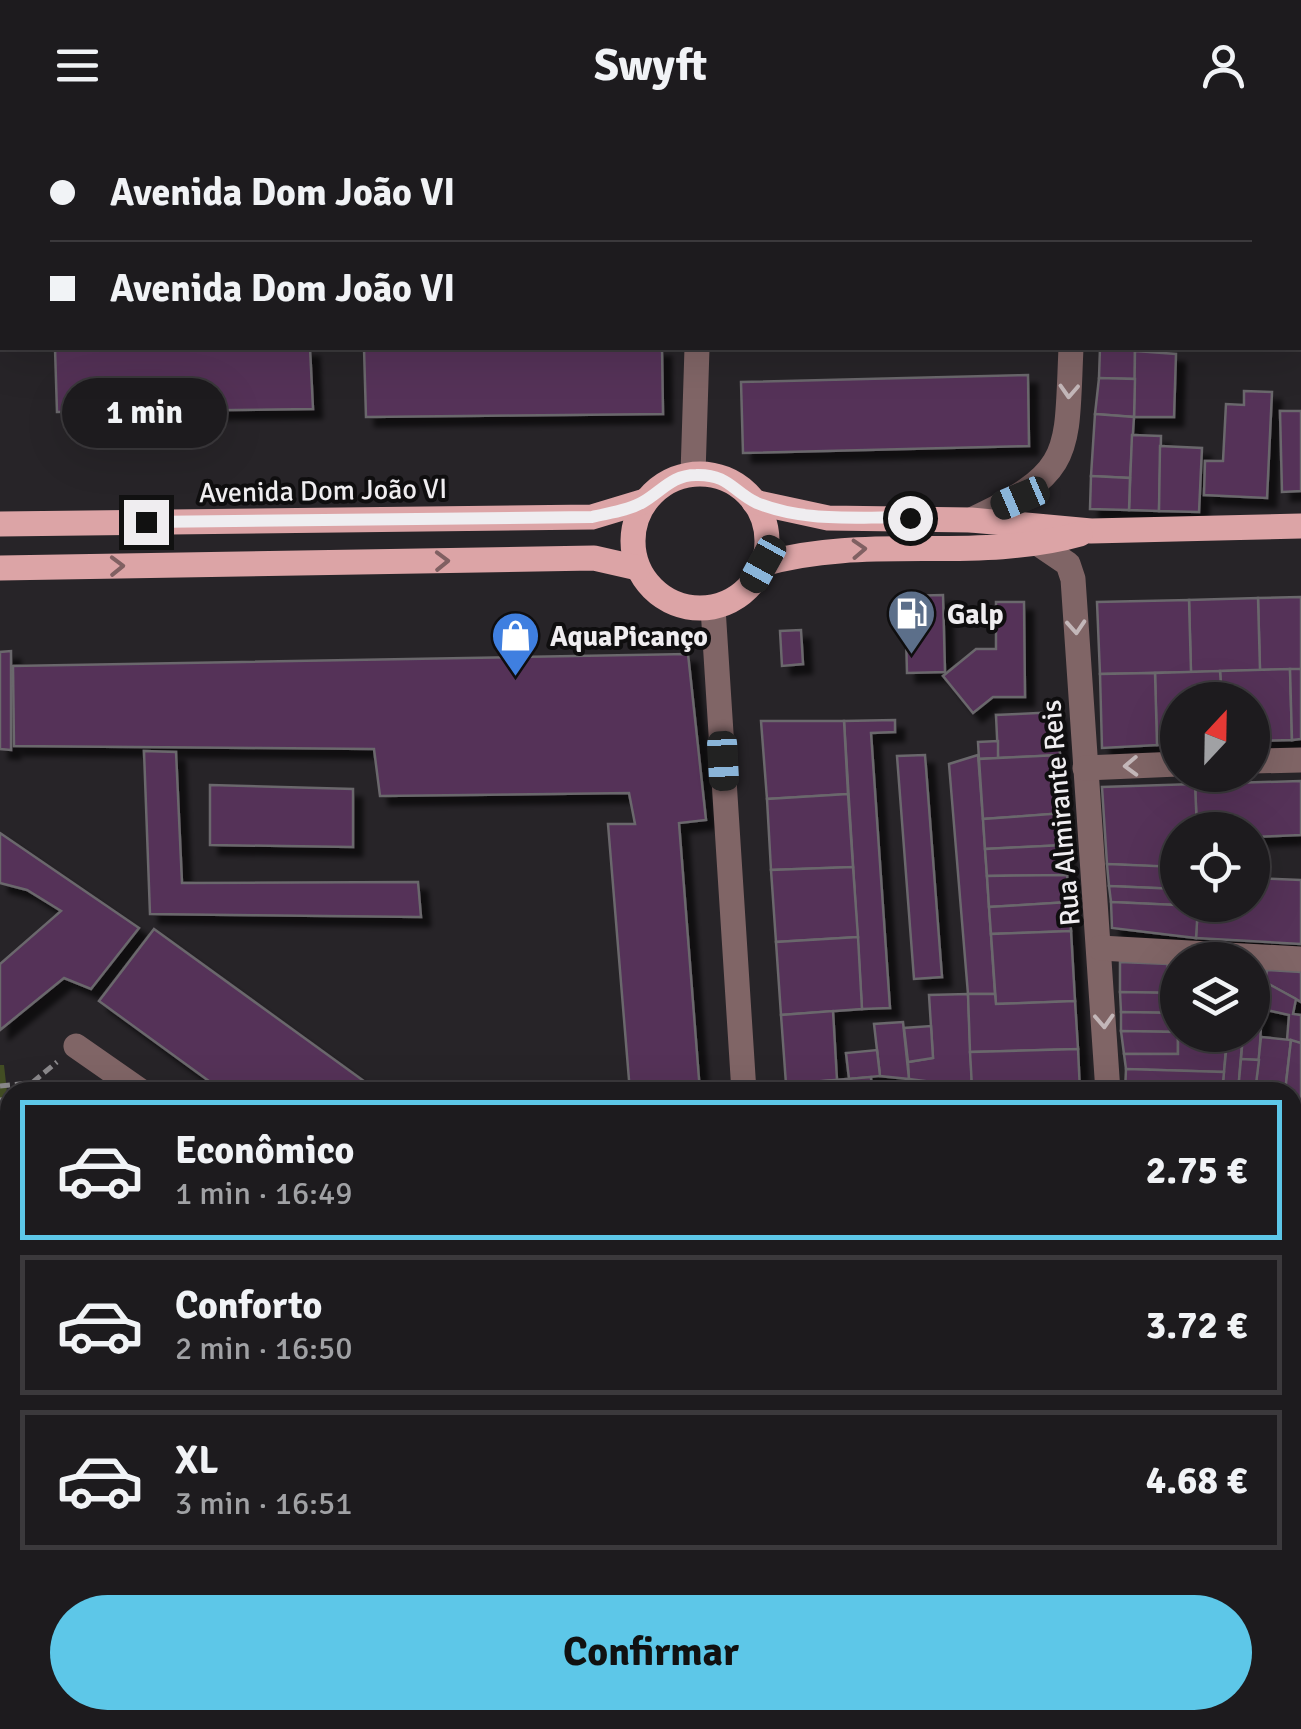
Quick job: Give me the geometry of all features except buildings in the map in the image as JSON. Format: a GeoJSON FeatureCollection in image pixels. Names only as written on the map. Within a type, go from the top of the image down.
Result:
{"type":"FeatureCollection","features":[{"type":"Feature","properties":{"kind":"main road"},"geometry":{"type":"LineString","coordinates":[[693,474],[716,476],[737,486],[754,502],[764,521],[763,564],[752,584],[734,599],[713,608],[690,608],[670,602],[656,592],[638,568],[632,538],[645,501],[675,479],[693,474]]}},
{"type":"Feature","properties":{"kind":"main road","name":"Avenida Dom João VI"},"geometry":{"type":"LineString","coordinates":[[0,524],[592,517],[645,501]]}},
{"type":"Feature","properties":{"kind":"main road"},"geometry":{"type":"LineString","coordinates":[[754,502],[828,518],[971,520],[1091,532],[1301,526]]}},
{"type":"Feature","properties":{"kind":"main road"},"geometry":{"type":"LineString","coordinates":[[763,564],[861,549],[1040,546],[1091,532]]}},
{"type":"Feature","properties":{"kind":"main road"},"geometry":{"type":"LineString","coordinates":[[0,568],[594,558],[638,568]]}},
{"type":"Feature","properties":{"kind":"street"},"geometry":{"type":"LineString","coordinates":[[693,474],[697,350]]}},
{"type":"Feature","properties":{"kind":"street"},"geometry":{"type":"LineString","coordinates":[[971,520],[1036,486],[1060,455],[1067,434],[1071,350]]}},
{"type":"Feature","properties":{"kind":"street","name":"Rua Almirante Reis"},"geometry":{"type":"LineString","coordinates":[[1040,546],[1068,564],[1074,579],[1107,1082]]}},
{"type":"Feature","properties":{"kind":"street"},"geometry":{"type":"LineString","coordinates":[[713,608],[743,1082]]}},
{"type":"Feature","properties":{"kind":"street"},"geometry":{"type":"LineString","coordinates":[[1270,761],[1301,760]]}},
{"type":"Feature","properties":{"kind":"street"},"geometry":{"type":"LineString","coordinates":[[1084,768],[1160,765]]}},
{"type":"Feature","properties":{"kind":"street"},"geometry":{"type":"LineString","coordinates":[[1100,948],[1301,959]]}},
{"type":"Feature","properties":{"kind":"street"},"geometry":{"type":"LineString","coordinates":[[76,1046],[128,1082]]}},
{"type":"Feature","properties":{"kind":"path"},"geometry":{"type":"LineString","coordinates":[[33,1082],[76,1046]]}},
{"type":"Feature","properties":{"kind":"green space"},"geometry":{"type":"Polygon","coordinates":[[[0,1065],[4,1065],[6,1082],[0,1082],[0,1065]]]}},
{"type":"Feature","properties":{"kind":"place","name":"Galp"},"geometry":{"type":"Point","coordinates":[912,656]}},
{"type":"Feature","properties":{"kind":"place","name":"AquaPicanço"},"geometry":{"type":"Point","coordinates":[515,678]}},
{"type":"Feature","properties":{"kind":"route"},"geometry":{"type":"LineString","coordinates":[[146,522],[592,517],[645,501],[658,488],[693,474],[716,476],[737,486],[754,502],[790,511],[828,518],[910,518]]}}]}
